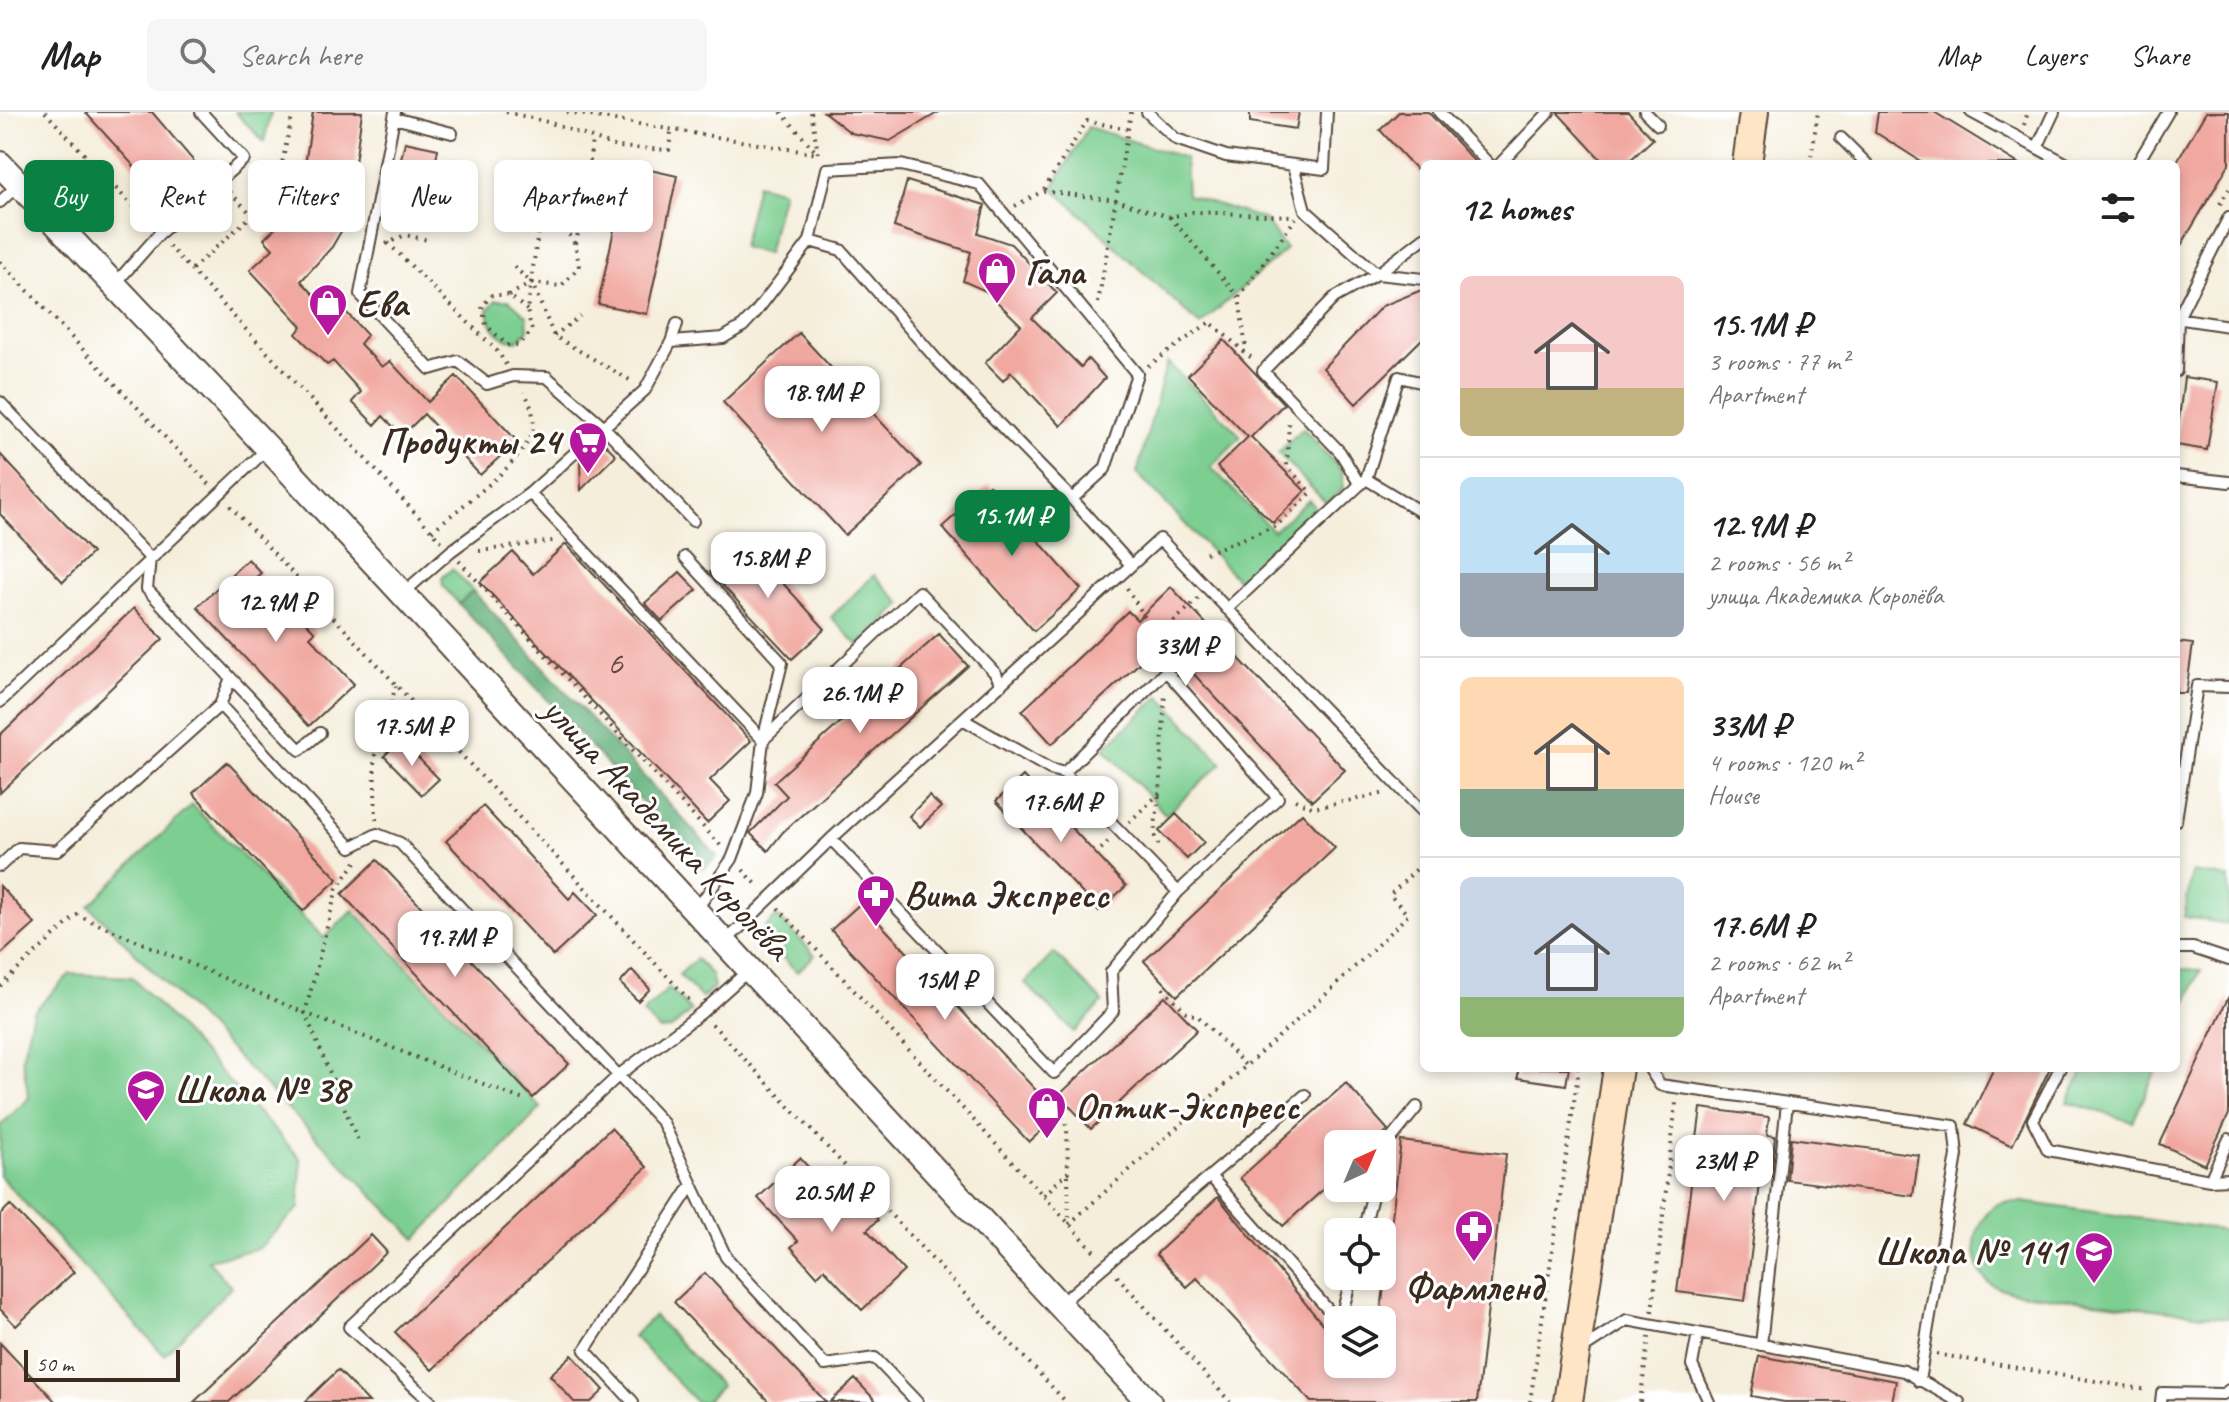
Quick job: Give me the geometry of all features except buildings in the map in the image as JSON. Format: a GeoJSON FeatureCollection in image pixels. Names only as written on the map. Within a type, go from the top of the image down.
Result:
{"type":"FeatureCollection","features":[{"type":"Feature","properties":{"kind":"main road"},"geometry":{"type":"LineString","coordinates":[[1748,160],[1754,112]]}},
{"type":"Feature","properties":{"kind":"main road"},"geometry":{"type":"LineString","coordinates":[[1568,1402],[1617,1072]]}},
{"type":"Feature","properties":{"kind":"street","name":"улица Академика Королёва"},"geometry":{"type":"LineString","coordinates":[[0,164],[268,448],[400,595],[1149,1402]]}},
{"type":"Feature","properties":{"kind":"lane"},"geometry":{"type":"LineString","coordinates":[[201,112],[244,159],[232,170]]}},
{"type":"Feature","properties":{"kind":"lane"},"geometry":{"type":"LineString","coordinates":[[1147,112],[1176,139],[1226,156],[1324,169],[1327,112]]}},
{"type":"Feature","properties":{"kind":"lane"},"geometry":{"type":"LineString","coordinates":[[1439,112],[1485,160]]}},
{"type":"Feature","properties":{"kind":"lane"},"geometry":{"type":"LineString","coordinates":[[1504,160],[1549,112]]}},
{"type":"Feature","properties":{"kind":"lane"},"geometry":{"type":"LineString","coordinates":[[1645,112],[1658,125]]}},
{"type":"Feature","properties":{"kind":"lane"},"geometry":{"type":"LineString","coordinates":[[1971,112],[2037,148],[2048,160]]}},
{"type":"Feature","properties":{"kind":"lane"},"geometry":{"type":"LineString","coordinates":[[2037,148],[2054,112]]}},
{"type":"Feature","properties":{"kind":"lane"},"geometry":{"type":"LineString","coordinates":[[2139,160],[2168,112]]}},
{"type":"Feature","properties":{"kind":"lane"},"geometry":{"type":"LineString","coordinates":[[452,133],[394,115],[360,294],[430,369],[458,361],[487,384],[513,376],[547,377],[602,425],[693,521]]}},
{"type":"Feature","properties":{"kind":"lane"},"geometry":{"type":"LineString","coordinates":[[1841,138],[1863,160]]}},
{"type":"Feature","properties":{"kind":"lane"},"geometry":{"type":"LineString","coordinates":[[671,342],[723,338],[743,326],[810,241],[827,169],[901,165],[979,184],[1137,374],[1105,469],[1072,499]]}},
{"type":"Feature","properties":{"kind":"lane"},"geometry":{"type":"LineString","coordinates":[[1293,165],[1301,213],[1377,274],[1420,279]]}},
{"type":"Feature","properties":{"kind":"lane"},"geometry":{"type":"LineString","coordinates":[[0,202],[19,184]]}},
{"type":"Feature","properties":{"kind":"lane"},"geometry":{"type":"LineString","coordinates":[[2180,312],[2229,217]]}},
{"type":"Feature","properties":{"kind":"lane"},"geometry":{"type":"LineString","coordinates":[[114,286],[161,232]]}},
{"type":"Feature","properties":{"kind":"lane"},"geometry":{"type":"LineString","coordinates":[[810,241],[841,250],[937,360],[1072,499],[1131,565]]}},
{"type":"Feature","properties":{"kind":"lane"},"geometry":{"type":"LineString","coordinates":[[1420,241],[1377,274],[1334,298],[1263,371],[1340,452],[1363,482],[1420,512]]}},
{"type":"Feature","properties":{"kind":"lane"},"geometry":{"type":"LineString","coordinates":[[2180,318],[2229,326]]}},
{"type":"Feature","properties":{"kind":"lane"},"geometry":{"type":"LineString","coordinates":[[400,595],[451,551],[530,493],[602,425],[645,390],[671,342],[677,324]]}},
{"type":"Feature","properties":{"kind":"lane"},"geometry":{"type":"LineString","coordinates":[[1227,609],[1363,482],[1399,377],[1420,382]]}},
{"type":"Feature","properties":{"kind":"lane"},"geometry":{"type":"LineString","coordinates":[[0,402],[150,558],[147,589],[300,750],[320,733]]}},
{"type":"Feature","properties":{"kind":"lane"},"geometry":{"type":"LineString","coordinates":[[0,702],[268,448]]}},
{"type":"Feature","properties":{"kind":"lane"},"geometry":{"type":"LineString","coordinates":[[2180,476],[2229,482]]}},
{"type":"Feature","properties":{"kind":"lane"},"geometry":{"type":"LineString","coordinates":[[530,493],[763,740]]}},
{"type":"Feature","properties":{"kind":"lane"},"geometry":{"type":"LineString","coordinates":[[724,943],[768,897],[1160,539],[1420,809]]}},
{"type":"Feature","properties":{"kind":"lane"},"geometry":{"type":"LineString","coordinates":[[685,557],[782,663],[763,740],[757,793],[732,859],[695,911]]}},
{"type":"Feature","properties":{"kind":"lane"},"geometry":{"type":"LineString","coordinates":[[763,740],[919,592],[996,674],[1001,685]]}},
{"type":"Feature","properties":{"kind":"lane"},"geometry":{"type":"LineString","coordinates":[[831,839],[1054,1073],[1113,1011],[1111,972],[1178,892],[1278,798],[1166,671],[1064,773]]}},
{"type":"Feature","properties":{"kind":"lane"},"geometry":{"type":"LineString","coordinates":[[0,866],[19,848],[57,851],[220,705],[231,678]]}},
{"type":"Feature","properties":{"kind":"lane"},"geometry":{"type":"LineString","coordinates":[[2180,794],[2197,686],[2229,687]]}},
{"type":"Feature","properties":{"kind":"lane"},"geometry":{"type":"LineString","coordinates":[[220,705],[351,847],[377,834],[400,843],[619,1075],[663,1123],[726,1257],[825,1365],[875,1358],[917,1402]]}},
{"type":"Feature","properties":{"kind":"lane"},"geometry":{"type":"LineString","coordinates":[[964,720],[1050,769],[1064,773],[1178,892]]}},
{"type":"Feature","properties":{"kind":"lane"},"geometry":{"type":"LineString","coordinates":[[2180,948],[2193,948],[2229,960]]}},
{"type":"Feature","properties":{"kind":"lane"},"geometry":{"type":"LineString","coordinates":[[431,1402],[349,1327],[619,1075],[701,1013],[749,970]]}},
{"type":"Feature","properties":{"kind":"lane"},"geometry":{"type":"LineString","coordinates":[[1652,1072],[1660,1085],[1954,1126],[1957,1155],[1919,1381]]}},
{"type":"Feature","properties":{"kind":"lane"},"geometry":{"type":"LineString","coordinates":[[2058,1072],[2033,1120],[2048,1150],[2210,1180],[2229,1179]]}},
{"type":"Feature","properties":{"kind":"lane"},"geometry":{"type":"LineString","coordinates":[[1058,1306],[1305,1095]]}},
{"type":"Feature","properties":{"kind":"lane"},"geometry":{"type":"LineString","coordinates":[[1761,1345],[1787,1103]]}},
{"type":"Feature","properties":{"kind":"lane"},"geometry":{"type":"LineString","coordinates":[[1396,1133],[1417,1107]]}},
{"type":"Feature","properties":{"kind":"lane"},"geometry":{"type":"LineString","coordinates":[[2210,1180],[2229,1139]]}},
{"type":"Feature","properties":{"kind":"lane"},"geometry":{"type":"LineString","coordinates":[[1211,1177],[1326,1306]]}},
{"type":"Feature","properties":{"kind":"lane"},"geometry":{"type":"LineString","coordinates":[[633,1402],[585,1350],[691,1186]]}},
{"type":"Feature","properties":{"kind":"lane"},"geometry":{"type":"LineString","coordinates":[[1576,1353],[1627,1320],[1904,1371],[1959,1402]]}},
{"type":"Feature","properties":{"kind":"lane"},"geometry":{"type":"LineString","coordinates":[[1698,1333],[1692,1365],[1709,1402]]}},
{"type":"Feature","properties":{"kind":"lane"},"geometry":{"type":"LineString","coordinates":[[2161,1397],[2223,1394],[2229,1390]]}},
{"type":"Feature","properties":{"kind":"path"},"geometry":{"type":"LineString","coordinates":[[45,112],[451,551]]}},
{"type":"Feature","properties":{"kind":"path"},"geometry":{"type":"LineString","coordinates":[[283,160],[293,112]]}},
{"type":"Feature","properties":{"kind":"path"},"geometry":{"type":"LineString","coordinates":[[506,112],[548,122],[617,147],[669,150],[671,131]]}},
{"type":"Feature","properties":{"kind":"path"},"geometry":{"type":"LineString","coordinates":[[567,112],[818,154]]}},
{"type":"Feature","properties":{"kind":"path"},"geometry":{"type":"LineString","coordinates":[[781,112],[818,154],[827,169]]}},
{"type":"Feature","properties":{"kind":"path"},"geometry":{"type":"LineString","coordinates":[[811,112],[818,154]]}},
{"type":"Feature","properties":{"kind":"path"},"geometry":{"type":"LineString","coordinates":[[1094,325],[1131,112]]}},
{"type":"Feature","properties":{"kind":"path"},"geometry":{"type":"LineString","coordinates":[[1811,160],[1818,112]]}},
{"type":"Feature","properties":{"kind":"path"},"geometry":{"type":"LineString","coordinates":[[1003,213],[1043,191],[1087,121],[1127,129]]}},
{"type":"Feature","properties":{"kind":"path"},"geometry":{"type":"LineString","coordinates":[[590,160],[592,139]]}},
{"type":"Feature","properties":{"kind":"path"},"geometry":{"type":"LineString","coordinates":[[1043,191],[1116,200],[1170,217],[1193,212],[1301,213]]}},
{"type":"Feature","properties":{"kind":"path"},"geometry":{"type":"LineString","coordinates":[[232,194],[248,211]]}},
{"type":"Feature","properties":{"kind":"path"},"geometry":{"type":"LineString","coordinates":[[1239,297],[1301,213]]}},
{"type":"Feature","properties":{"kind":"path"},"geometry":{"type":"LineString","coordinates":[[1170,217],[1239,297],[1246,351]]}},
{"type":"Feature","properties":{"kind":"path"},"geometry":{"type":"LineString","coordinates":[[192,269],[248,219]]}},
{"type":"Feature","properties":{"kind":"path"},"geometry":{"type":"LineString","coordinates":[[540,232],[532,283],[527,310],[532,331],[519,345],[507,345],[486,325],[482,306],[492,295],[509,295],[532,283],[561,286],[581,268],[576,244],[568,232]]}},
{"type":"Feature","properties":{"kind":"path"},"geometry":{"type":"LineString","coordinates":[[576,244],[578,232]]}},
{"type":"Feature","properties":{"kind":"path"},"geometry":{"type":"LineString","coordinates":[[367,255],[405,235],[428,240]]}},
{"type":"Feature","properties":{"kind":"path"},"geometry":{"type":"LineString","coordinates":[[388,243],[499,353],[533,405],[531,437],[514,458],[432,531]]}},
{"type":"Feature","properties":{"kind":"path"},"geometry":{"type":"LineString","coordinates":[[0,261],[1066,1402]]}},
{"type":"Feature","properties":{"kind":"path"},"geometry":{"type":"LineString","coordinates":[[514,267],[532,283],[554,336],[645,390]]}},
{"type":"Feature","properties":{"kind":"path"},"geometry":{"type":"LineString","coordinates":[[509,295],[527,310]]}},
{"type":"Feature","properties":{"kind":"path"},"geometry":{"type":"LineString","coordinates":[[554,336],[580,316]]}},
{"type":"Feature","properties":{"kind":"path"},"geometry":{"type":"LineString","coordinates":[[1137,374],[1210,322],[1246,351],[1263,371]]}},
{"type":"Feature","properties":{"kind":"path"},"geometry":{"type":"LineString","coordinates":[[499,353],[507,345]]}},
{"type":"Feature","properties":{"kind":"path"},"geometry":{"type":"LineString","coordinates":[[1206,553],[1276,526],[1311,493],[1287,466],[1289,403]]}},
{"type":"Feature","properties":{"kind":"path"},"geometry":{"type":"LineString","coordinates":[[571,538],[454,555],[1044,1195],[1230,1402]]}},
{"type":"Feature","properties":{"kind":"path"},"geometry":{"type":"LineString","coordinates":[[1118,578],[1167,650],[1160,793],[1154,834],[1178,892]]}},
{"type":"Feature","properties":{"kind":"path"},"geometry":{"type":"LineString","coordinates":[[1157,637],[1199,597],[1212,593]]}},
{"type":"Feature","properties":{"kind":"path"},"geometry":{"type":"LineString","coordinates":[[1295,800],[1314,808],[1400,790]]}},
{"type":"Feature","properties":{"kind":"path"},"geometry":{"type":"LineString","coordinates":[[1101,849],[1160,793]]}},
{"type":"Feature","properties":{"kind":"path"},"geometry":{"type":"LineString","coordinates":[[1069,1224],[1246,1066],[1408,915],[1390,895],[1420,866]]}},
{"type":"Feature","properties":{"kind":"path"},"geometry":{"type":"LineString","coordinates":[[0,986],[77,915],[305,1013],[526,1101]]}},
{"type":"Feature","properties":{"kind":"path"},"geometry":{"type":"LineString","coordinates":[[1163,988],[1188,1014],[1197,1015],[1246,1066]]}},
{"type":"Feature","properties":{"kind":"path"},"geometry":{"type":"LineString","coordinates":[[305,1013],[359,1143]]}},
{"type":"Feature","properties":{"kind":"path"},"geometry":{"type":"LineString","coordinates":[[1530,1402],[1578,1072]]}},
{"type":"Feature","properties":{"kind":"path"},"geometry":{"type":"LineString","coordinates":[[1640,1402],[1678,1087]]}},
{"type":"Feature","properties":{"kind":"path"},"geometry":{"type":"LineString","coordinates":[[1052,1092],[1067,1127],[1069,1224]]}},
{"type":"Feature","properties":{"kind":"path"},"geometry":{"type":"LineString","coordinates":[[1044,1195],[1068,1172]]}},
{"type":"Feature","properties":{"kind":"path"},"geometry":{"type":"LineString","coordinates":[[1924,1351],[2161,1397]]}},
{"type":"Feature","properties":{"kind":"green space"},"geometry":{"type":"Polygon","coordinates":[[[235,112],[271,112],[264,142],[235,112]]]}},
{"type":"Feature","properties":{"kind":"green space"},"geometry":{"type":"Polygon","coordinates":[[[1088,127],[1185,158],[1187,195],[1264,219],[1286,249],[1200,325],[1053,188],[1088,127]]]}},
{"type":"Feature","properties":{"kind":"green space"},"geometry":{"type":"Polygon","coordinates":[[[757,184],[783,191],[767,254],[742,247],[757,184]]]}},
{"type":"Feature","properties":{"kind":"green space"},"geometry":{"type":"Polygon","coordinates":[[[496,300],[509,300],[527,316],[528,330],[518,341],[506,338],[493,328],[488,310],[496,300]]]}},
{"type":"Feature","properties":{"kind":"green space"},"geometry":{"type":"Polygon","coordinates":[[[1167,362],[1241,436],[1211,467],[1273,531],[1309,500],[1319,511],[1241,583],[1137,473],[1167,362]]]}},
{"type":"Feature","properties":{"kind":"green space"},"geometry":{"type":"Polygon","coordinates":[[[1303,428],[1342,472],[1343,489],[1327,504],[1278,453],[1303,428]]]}},
{"type":"Feature","properties":{"kind":"green space"},"geometry":{"type":"Polygon","coordinates":[[[452,569],[473,591],[459,604],[443,586],[442,578],[452,569]]]}},
{"type":"Feature","properties":{"kind":"green space"},"geometry":{"type":"Polygon","coordinates":[[[874,575],[902,604],[859,646],[831,617],[874,575]]]}},
{"type":"Feature","properties":{"kind":"green space"},"geometry":{"type":"Polygon","coordinates":[[[473,591],[717,856],[704,869],[459,604],[473,591]]]}},
{"type":"Feature","properties":{"kind":"green space"},"geometry":{"type":"Polygon","coordinates":[[[1160,696],[1222,763],[1166,815],[1104,748],[1160,696]]]}},
{"type":"Feature","properties":{"kind":"green space"},"geometry":{"type":"Polygon","coordinates":[[[192,805],[324,938],[353,910],[541,1108],[416,1239],[89,906],[192,805]]]}},
{"type":"Feature","properties":{"kind":"green space"},"geometry":{"type":"Polygon","coordinates":[[[2192,872],[2229,878],[2229,924],[2184,917],[2192,872]]]}},
{"type":"Feature","properties":{"kind":"green space"},"geometry":{"type":"Polygon","coordinates":[[[777,916],[815,955],[797,972],[765,939],[765,928],[777,916]]]}},
{"type":"Feature","properties":{"kind":"green space"},"geometry":{"type":"Polygon","coordinates":[[[1054,953],[1103,1002],[1074,1032],[1025,983],[1054,953]]]}},
{"type":"Feature","properties":{"kind":"green space"},"geometry":{"type":"Polygon","coordinates":[[[696,959],[711,974],[714,987],[702,998],[679,975],[696,959]]]}},
{"type":"Feature","properties":{"kind":"green space"},"geometry":{"type":"Polygon","coordinates":[[[2180,969],[2201,970],[2180,1017],[2180,969]]]}},
{"type":"Feature","properties":{"kind":"green space"},"geometry":{"type":"Polygon","coordinates":[[[70,974],[132,977],[301,1159],[299,1208],[259,1248],[208,1260],[231,1287],[164,1355],[0,1176],[0,1126],[29,1098],[22,1058],[33,1012],[70,974]]]}},
{"type":"Feature","properties":{"kind":"green space"},"geometry":{"type":"Polygon","coordinates":[[[669,988],[691,1011],[671,1029],[659,1030],[643,1013],[669,988]]]}},
{"type":"Feature","properties":{"kind":"green space"},"geometry":{"type":"Polygon","coordinates":[[[2083,1072],[2155,1072],[2133,1122],[2067,1102],[2083,1072]]]}},
{"type":"Feature","properties":{"kind":"green space"},"geometry":{"type":"Polygon","coordinates":[[[2023,1202],[2229,1231],[2229,1318],[2011,1292],[1993,1285],[1981,1273],[1977,1263],[1975,1241],[1978,1230],[1989,1211],[1998,1204],[2023,1202]]]}},
{"type":"Feature","properties":{"kind":"green space"},"geometry":{"type":"Polygon","coordinates":[[[654,1316],[721,1386],[705,1402],[696,1402],[633,1336],[654,1316]]]}},
{"type":"Feature","properties":{"kind":"place","name":"Гала"},"geometry":{"type":"Point","coordinates":[997,305]}},
{"type":"Feature","properties":{"kind":"place","name":"Ева"},"geometry":{"type":"Point","coordinates":[328,337]}},
{"type":"Feature","properties":{"kind":"place","name":"Продукты 24"},"geometry":{"type":"Point","coordinates":[588,475]}},
{"type":"Feature","properties":{"kind":"place","name":"Вита Экспресс"},"geometry":{"type":"Point","coordinates":[876,928]}},
{"type":"Feature","properties":{"kind":"place","name":"Школа № 38"},"geometry":{"type":"Point","coordinates":[146,1123]}},
{"type":"Feature","properties":{"kind":"place","name":"Оптик-Экспресс"},"geometry":{"type":"Point","coordinates":[1047,1140]}},
{"type":"Feature","properties":{"kind":"place","name":"Фармленд"},"geometry":{"type":"Point","coordinates":[1474,1263]}},
{"type":"Feature","properties":{"kind":"place","name":"Школа № 141"},"geometry":{"type":"Point","coordinates":[2094,1285]}}]}
